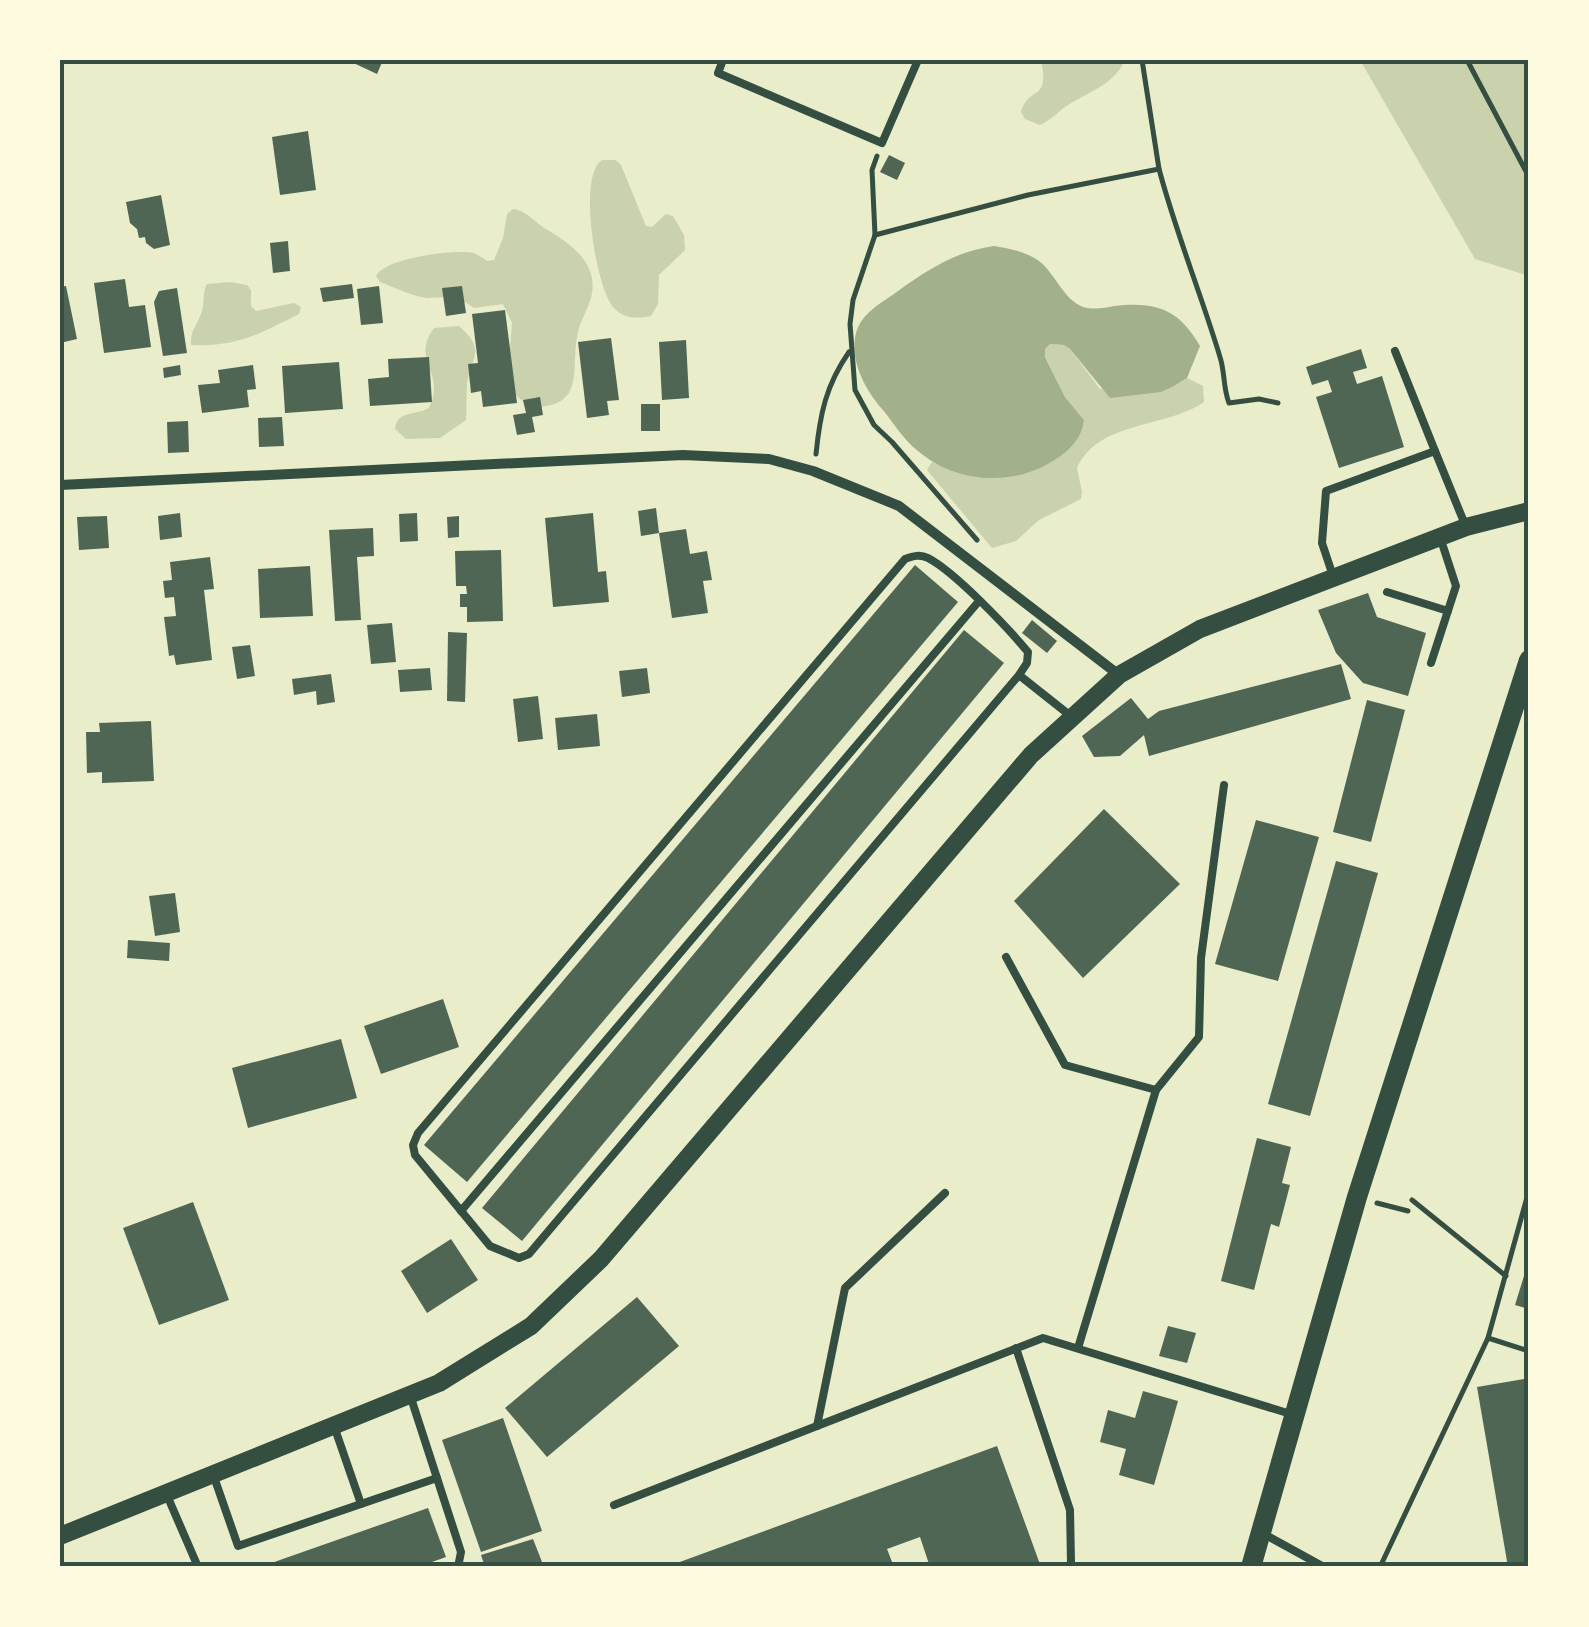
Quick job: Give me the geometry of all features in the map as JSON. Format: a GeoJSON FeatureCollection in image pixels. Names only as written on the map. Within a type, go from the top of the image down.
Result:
{"type":"FeatureCollection","features":[{"type":"Feature","properties":{"kind":"main road"},"geometry":{"type":"LineString","coordinates":[[1251,1567],[1357,1197],[1528,670]]}},
{"type":"Feature","properties":{"kind":"street"},"geometry":{"type":"LineString","coordinates":[[60,484],[684,456],[769,459],[814,472],[898,506],[1119,675]]}},
{"type":"Feature","properties":{"kind":"street"},"geometry":{"type":"LineString","coordinates":[[60,1536],[439,1384],[531,1326],[601,1260],[1031,755],[1119,675],[1200,630],[1466,526],[1529,511]]}},
{"type":"Feature","properties":{"kind":"lane"},"geometry":{"type":"LineString","coordinates":[[723,60],[718,72],[882,144],[918,60]]}},
{"type":"Feature","properties":{"kind":"lane"},"geometry":{"type":"LineString","coordinates":[[1394,351],[1466,526]]}},
{"type":"Feature","properties":{"kind":"lane"},"geometry":{"type":"LineString","coordinates":[[1334,578],[1322,543],[1326,491],[1435,451]]}},
{"type":"Feature","properties":{"kind":"lane"},"geometry":{"type":"LineString","coordinates":[[1431,663],[1456,586],[1440,537]]}},
{"type":"Feature","properties":{"kind":"lane"},"geometry":{"type":"LineString","coordinates":[[917,555],[928,558],[979,601],[1028,652],[1028,663],[1019,674],[529,1254],[519,1258],[490,1246],[415,1156],[413,1145],[418,1133],[905,559],[917,555]]}},
{"type":"Feature","properties":{"kind":"lane"},"geometry":{"type":"LineString","coordinates":[[1387,592],[1448,611]]}},
{"type":"Feature","properties":{"kind":"lane"},"geometry":{"type":"LineString","coordinates":[[461,1211],[979,601]]}},
{"type":"Feature","properties":{"kind":"lane"},"geometry":{"type":"LineString","coordinates":[[1019,674],[1072,717]]}},
{"type":"Feature","properties":{"kind":"lane"},"geometry":{"type":"LineString","coordinates":[[1078,1348],[1156,1090],[1199,1037],[1202,958],[1224,785]]}},
{"type":"Feature","properties":{"kind":"lane"},"geometry":{"type":"LineString","coordinates":[[1006,956],[1065,1064],[1156,1090]]}},
{"type":"Feature","properties":{"kind":"lane"},"geometry":{"type":"LineString","coordinates":[[816,1426],[845,1288],[945,1193]]}},
{"type":"Feature","properties":{"kind":"lane"},"geometry":{"type":"LineString","coordinates":[[614,1505],[1042,1338],[1294,1415]]}},
{"type":"Feature","properties":{"kind":"lane"},"geometry":{"type":"LineString","coordinates":[[1016,1348],[1070,1510],[1071,1563],[1067,1567]]}},
{"type":"Feature","properties":{"kind":"lane"},"geometry":{"type":"LineString","coordinates":[[410,1395],[461,1552],[458,1567]]}},
{"type":"Feature","properties":{"kind":"lane"},"geometry":{"type":"LineString","coordinates":[[334,1426],[361,1504]]}},
{"type":"Feature","properties":{"kind":"lane"},"geometry":{"type":"LineString","coordinates":[[212,1474],[238,1546],[437,1478]]}},
{"type":"Feature","properties":{"kind":"lane"},"geometry":{"type":"LineString","coordinates":[[166,1493],[198,1567]]}},
{"type":"Feature","properties":{"kind":"lane"},"geometry":{"type":"LineString","coordinates":[[1260,1533],[1324,1567]]}},
{"type":"Feature","properties":{"kind":"path"},"geometry":{"type":"LineString","coordinates":[[1142,60],[1158,169],[1172,221],[1222,362],[1229,403],[1259,398],[1278,403]]}},
{"type":"Feature","properties":{"kind":"path"},"geometry":{"type":"LineString","coordinates":[[1467,60],[1529,178]]}},
{"type":"Feature","properties":{"kind":"path"},"geometry":{"type":"LineString","coordinates":[[882,144],[872,170],[875,236],[852,300],[850,350],[855,390],[874,425],[990,556],[987,573]]}},
{"type":"Feature","properties":{"kind":"path"},"geometry":{"type":"LineString","coordinates":[[875,236],[1028,195],[1158,169]]}},
{"type":"Feature","properties":{"kind":"path"},"geometry":{"type":"LineString","coordinates":[[814,472],[821,405],[832,377],[850,350]]}},
{"type":"Feature","properties":{"kind":"path"},"geometry":{"type":"LineString","coordinates":[[1380,1567],[1488,1338],[1529,1190]]}},
{"type":"Feature","properties":{"kind":"path"},"geometry":{"type":"LineString","coordinates":[[1412,1200],[1506,1276]]}},
{"type":"Feature","properties":{"kind":"path"},"geometry":{"type":"LineString","coordinates":[[1488,1338],[1529,1351]]}},
{"type":"Feature","properties":{"kind":"shaded area"},"geometry":{"type":"Polygon","coordinates":[[[1041,60],[1117,60],[1123,64],[1106,83],[1040,125],[1025,119],[1021,112],[1041,88],[1041,60]]]}},
{"type":"Feature","properties":{"kind":"shaded area"},"geometry":{"type":"Polygon","coordinates":[[[1360,60],[1529,60],[1529,276],[1475,259],[1360,60]]]}},
{"type":"Feature","properties":{"kind":"shaded area"},"geometry":{"type":"Polygon","coordinates":[[[602,160],[616,160],[621,165],[646,226],[652,227],[666,214],[673,216],[684,235],[685,250],[659,275],[658,304],[651,316],[631,317],[618,312],[601,279],[590,209],[595,170],[602,160]]]}},
{"type":"Feature","properties":{"kind":"shaded area"},"geometry":{"type":"Polygon","coordinates":[[[513,209],[574,249],[592,277],[590,301],[577,337],[572,386],[560,402],[548,406],[530,407],[512,392],[512,323],[503,304],[474,308],[455,297],[422,297],[380,282],[376,276],[392,264],[437,254],[474,253],[487,261],[494,260],[507,214],[513,209]]]}},
{"type":"Feature","properties":{"kind":"shaded area"},"geometry":{"type":"Polygon","coordinates":[[[994,246],[1039,261],[1070,298],[1083,307],[1142,305],[1175,316],[1200,346],[1187,378],[1161,392],[1110,398],[1070,349],[1050,344],[1045,357],[1065,397],[1084,420],[1078,439],[1069,449],[1037,469],[1002,478],[966,475],[933,462],[908,442],[871,394],[857,365],[856,333],[873,309],[921,275],[955,257],[994,246]]]}},
{"type":"Feature","properties":{"kind":"shaded area"},"geometry":{"type":"Polygon","coordinates":[[[207,284],[247,285],[251,306],[256,311],[294,303],[301,307],[299,314],[235,341],[191,345],[207,284]]]}},
{"type":"Feature","properties":{"kind":"shaded area"},"geometry":{"type":"Polygon","coordinates":[[[459,326],[475,348],[467,386],[466,420],[440,438],[406,439],[395,429],[396,423],[403,416],[429,408],[433,396],[428,339],[434,328],[459,326]]]}},
{"type":"Feature","properties":{"kind":"shaded area"},"geometry":{"type":"Polygon","coordinates":[[[1050,344],[1070,349],[1100,389],[1174,386],[1187,378],[1203,386],[1204,402],[1101,441],[1087,452],[1077,468],[1081,499],[1039,520],[1016,541],[992,548],[927,470],[932,462],[980,476],[1012,476],[1043,466],[1072,446],[1084,420],[1065,397],[1045,356],[1050,344]]]}},
{"type":"Feature","properties":{"kind":"building"},"geometry":{"type":"Polygon","coordinates":[[[347,60],[383,60],[377,74],[347,60]]]}},
{"type":"Feature","properties":{"kind":"building"},"geometry":{"type":"Polygon","coordinates":[[[308,131],[316,190],[280,195],[272,137],[308,131]]]}},
{"type":"Feature","properties":{"kind":"building"},"geometry":{"type":"Polygon","coordinates":[[[889,155],[905,163],[897,180],[880,172],[889,155]]]}},
{"type":"Feature","properties":{"kind":"building"},"geometry":{"type":"Polygon","coordinates":[[[161,195],[170,245],[154,249],[145,237],[139,238],[130,223],[126,202],[161,195]]]}},
{"type":"Feature","properties":{"kind":"building"},"geometry":{"type":"Polygon","coordinates":[[[288,241],[290,271],[273,273],[270,243],[288,241]]]}},
{"type":"Feature","properties":{"kind":"building"},"geometry":{"type":"Polygon","coordinates":[[[125,279],[129,307],[145,305],[151,347],[104,353],[94,283],[125,279]]]}},
{"type":"Feature","properties":{"kind":"building"},"geometry":{"type":"Polygon","coordinates":[[[352,284],[354,298],[323,302],[320,288],[352,284]]]}},
{"type":"Feature","properties":{"kind":"building"},"geometry":{"type":"Polygon","coordinates":[[[66,286],[77,339],[60,343],[60,287],[66,286]]]}},
{"type":"Feature","properties":{"kind":"building"},"geometry":{"type":"Polygon","coordinates":[[[379,286],[383,323],[361,325],[357,289],[379,286]]]}},
{"type":"Feature","properties":{"kind":"building"},"geometry":{"type":"Polygon","coordinates":[[[462,286],[466,313],[446,316],[442,288],[462,286]]]}},
{"type":"Feature","properties":{"kind":"building"},"geometry":{"type":"Polygon","coordinates":[[[177,288],[187,353],[163,356],[154,302],[159,291],[177,288]]]}},
{"type":"Feature","properties":{"kind":"building"},"geometry":{"type":"Polygon","coordinates":[[[505,310],[517,403],[483,407],[481,391],[471,393],[468,364],[478,363],[472,314],[505,310]]]}},
{"type":"Feature","properties":{"kind":"building"},"geometry":{"type":"Polygon","coordinates":[[[611,338],[619,400],[607,401],[609,415],[587,418],[578,342],[611,338]]]}},
{"type":"Feature","properties":{"kind":"building"},"geometry":{"type":"Polygon","coordinates":[[[686,340],[689,398],[662,400],[659,342],[686,340]]]}},
{"type":"Feature","properties":{"kind":"building"},"geometry":{"type":"Polygon","coordinates":[[[1361,349],[1367,368],[1353,372],[1357,384],[1382,376],[1404,447],[1339,468],[1316,397],[1332,392],[1328,380],[1312,385],[1306,367],[1361,349]]]}},
{"type":"Feature","properties":{"kind":"building"},"geometry":{"type":"Polygon","coordinates":[[[429,357],[432,402],[370,406],[368,379],[389,377],[388,359],[429,357]]]}},
{"type":"Feature","properties":{"kind":"building"},"geometry":{"type":"Polygon","coordinates":[[[339,362],[343,409],[285,413],[282,366],[339,362]]]}},
{"type":"Feature","properties":{"kind":"building"},"geometry":{"type":"Polygon","coordinates":[[[180,365],[181,375],[164,378],[163,368],[180,365]]]}},
{"type":"Feature","properties":{"kind":"building"},"geometry":{"type":"Polygon","coordinates":[[[253,365],[256,389],[247,390],[249,407],[202,413],[198,385],[220,383],[218,370],[253,365]]]}},
{"type":"Feature","properties":{"kind":"building"},"geometry":{"type":"Polygon","coordinates":[[[540,397],[543,415],[532,417],[535,432],[517,435],[513,415],[526,413],[523,400],[540,397]]]}},
{"type":"Feature","properties":{"kind":"building"},"geometry":{"type":"Polygon","coordinates":[[[641,404],[660,404],[660,431],[641,431],[641,404]]]}},
{"type":"Feature","properties":{"kind":"building"},"geometry":{"type":"Polygon","coordinates":[[[282,417],[284,446],[259,447],[258,418],[282,417]]]}},
{"type":"Feature","properties":{"kind":"building"},"geometry":{"type":"Polygon","coordinates":[[[188,421],[189,452],[168,453],[167,422],[188,421]]]}},
{"type":"Feature","properties":{"kind":"building"},"geometry":{"type":"Polygon","coordinates":[[[656,508],[659,533],[641,536],[638,511],[656,508]]]}},
{"type":"Feature","properties":{"kind":"building"},"geometry":{"type":"Polygon","coordinates":[[[180,513],[182,537],[160,540],[158,516],[180,513]]]}},
{"type":"Feature","properties":{"kind":"building"},"geometry":{"type":"Polygon","coordinates":[[[417,513],[418,541],[400,542],[399,514],[417,513]]]}},
{"type":"Feature","properties":{"kind":"building"},"geometry":{"type":"Polygon","coordinates":[[[593,513],[598,572],[606,571],[609,602],[553,607],[545,518],[593,513]]]}},
{"type":"Feature","properties":{"kind":"building"},"geometry":{"type":"Polygon","coordinates":[[[107,516],[109,548],[79,550],[77,517],[107,516]]]}},
{"type":"Feature","properties":{"kind":"building"},"geometry":{"type":"Polygon","coordinates":[[[459,516],[459,537],[448,538],[447,517],[459,516]]]}},
{"type":"Feature","properties":{"kind":"building"},"geometry":{"type":"Polygon","coordinates":[[[373,528],[374,556],[357,557],[361,620],[335,621],[329,530],[373,528]]]}},
{"type":"Feature","properties":{"kind":"building"},"geometry":{"type":"Polygon","coordinates":[[[686,529],[690,554],[707,551],[712,580],[703,581],[708,613],[672,618],[659,533],[686,529]]]}},
{"type":"Feature","properties":{"kind":"building"},"geometry":{"type":"Polygon","coordinates":[[[501,550],[503,621],[467,622],[467,607],[460,607],[460,594],[467,594],[466,586],[456,586],[455,551],[501,550]]]}},
{"type":"Feature","properties":{"kind":"building"},"geometry":{"type":"Polygon","coordinates":[[[210,557],[214,589],[204,590],[212,660],[176,665],[174,655],[169,656],[164,617],[176,616],[174,597],[165,598],[163,581],[172,580],[170,562],[210,557]]]}},
{"type":"Feature","properties":{"kind":"building"},"geometry":{"type":"Polygon","coordinates":[[[915,565],[958,602],[467,1182],[424,1145],[915,565]]]}},
{"type":"Feature","properties":{"kind":"building"},"geometry":{"type":"Polygon","coordinates":[[[310,566],[313,616],[260,618],[258,569],[310,566]]]}},
{"type":"Feature","properties":{"kind":"building"},"geometry":{"type":"Polygon","coordinates":[[[1368,593],[1377,617],[1426,633],[1408,696],[1363,683],[1336,653],[1318,610],[1368,593]]]}},
{"type":"Feature","properties":{"kind":"building"},"geometry":{"type":"Polygon","coordinates":[[[1032,620],[1057,641],[1047,653],[1022,633],[1032,620]]]}},
{"type":"Feature","properties":{"kind":"building"},"geometry":{"type":"Polygon","coordinates":[[[392,623],[396,662],[371,664],[367,625],[392,623]]]}},
{"type":"Feature","properties":{"kind":"building"},"geometry":{"type":"Polygon","coordinates":[[[964,630],[1004,663],[522,1241],[482,1208],[964,630]]]}},
{"type":"Feature","properties":{"kind":"building"},"geometry":{"type":"Polygon","coordinates":[[[448,632],[467,633],[465,702],[447,701],[448,632]]]}},
{"type":"Feature","properties":{"kind":"building"},"geometry":{"type":"Polygon","coordinates":[[[250,645],[255,676],[237,679],[232,647],[250,645]]]}},
{"type":"Feature","properties":{"kind":"building"},"geometry":{"type":"Polygon","coordinates":[[[1341,664],[1351,699],[1149,756],[1144,735],[1120,756],[1094,757],[1082,736],[1131,698],[1148,719],[1159,711],[1341,664]]]}},
{"type":"Feature","properties":{"kind":"building"},"geometry":{"type":"Polygon","coordinates":[[[430,668],[432,690],[400,692],[398,670],[430,668]]]}},
{"type":"Feature","properties":{"kind":"building"},"geometry":{"type":"Polygon","coordinates":[[[647,668],[650,693],[622,697],[619,671],[647,668]]]}},
{"type":"Feature","properties":{"kind":"building"},"geometry":{"type":"Polygon","coordinates":[[[331,674],[335,702],[317,705],[316,691],[294,695],[292,679],[331,674]]]}},
{"type":"Feature","properties":{"kind":"building"},"geometry":{"type":"Polygon","coordinates":[[[538,696],[543,739],[518,742],[513,699],[538,696]]]}},
{"type":"Feature","properties":{"kind":"building"},"geometry":{"type":"Polygon","coordinates":[[[1367,700],[1405,710],[1371,842],[1333,832],[1367,700]]]}},
{"type":"Feature","properties":{"kind":"building"},"geometry":{"type":"Polygon","coordinates":[[[597,714],[600,746],[558,750],[555,718],[597,714]]]}},
{"type":"Feature","properties":{"kind":"building"},"geometry":{"type":"Polygon","coordinates":[[[151,721],[154,781],[102,783],[102,772],[87,773],[86,732],[100,732],[99,723],[151,721]]]}},
{"type":"Feature","properties":{"kind":"building"},"geometry":{"type":"Polygon","coordinates":[[[1104,809],[1180,884],[1083,978],[1014,901],[1104,809]]]}},
{"type":"Feature","properties":{"kind":"building"},"geometry":{"type":"Polygon","coordinates":[[[1256,820],[1319,837],[1278,981],[1215,964],[1256,820]]]}},
{"type":"Feature","properties":{"kind":"building"},"geometry":{"type":"Polygon","coordinates":[[[1336,861],[1378,873],[1310,1116],[1268,1104],[1336,861]]]}},
{"type":"Feature","properties":{"kind":"building"},"geometry":{"type":"Polygon","coordinates":[[[175,893],[180,932],[155,936],[149,896],[175,893]]]}},
{"type":"Feature","properties":{"kind":"building"},"geometry":{"type":"Polygon","coordinates":[[[128,940],[170,943],[169,961],[127,958],[128,940]]]}},
{"type":"Feature","properties":{"kind":"building"},"geometry":{"type":"Polygon","coordinates":[[[443,999],[459,1047],[381,1074],[364,1026],[443,999]]]}},
{"type":"Feature","properties":{"kind":"building"},"geometry":{"type":"Polygon","coordinates":[[[341,1039],[357,1098],[248,1128],[232,1068],[341,1039]]]}},
{"type":"Feature","properties":{"kind":"building"},"geometry":{"type":"Polygon","coordinates":[[[1257,1138],[1291,1147],[1282,1183],[1290,1185],[1279,1227],[1271,1224],[1254,1290],[1221,1281],[1257,1138]]]}},
{"type":"Feature","properties":{"kind":"building"},"geometry":{"type":"Polygon","coordinates":[[[193,1202],[229,1300],[159,1325],[123,1228],[193,1202]]]}},
{"type":"Feature","properties":{"kind":"building"},"geometry":{"type":"Polygon","coordinates":[[[451,1239],[478,1280],[427,1313],[401,1271],[451,1239]]]}},
{"type":"Feature","properties":{"kind":"building"},"geometry":{"type":"Polygon","coordinates":[[[1529,1264],[1529,1309],[1515,1305],[1529,1264]]]}},
{"type":"Feature","properties":{"kind":"building"},"geometry":{"type":"Polygon","coordinates":[[[637,1297],[679,1346],[547,1457],[505,1408],[637,1297]]]}},
{"type":"Feature","properties":{"kind":"building"},"geometry":{"type":"Polygon","coordinates":[[[1168,1326],[1196,1333],[1187,1363],[1159,1356],[1168,1326]]]}},
{"type":"Feature","properties":{"kind":"building"},"geometry":{"type":"Polygon","coordinates":[[[1524,1379],[1529,1404],[1529,1567],[1508,1567],[1477,1387],[1524,1379]]]}},
{"type":"Feature","properties":{"kind":"building"},"geometry":{"type":"Polygon","coordinates":[[[1143,1391],[1178,1401],[1154,1485],[1119,1475],[1126,1449],[1100,1442],[1108,1410],[1135,1418],[1143,1391]]]}},
{"type":"Feature","properties":{"kind":"building"},"geometry":{"type":"Polygon","coordinates":[[[503,1418],[542,1531],[481,1552],[442,1440],[503,1418]]]}},
{"type":"Feature","properties":{"kind":"building"},"geometry":{"type":"Polygon","coordinates":[[[997,1446],[1041,1567],[930,1567],[920,1537],[887,1549],[894,1567],[666,1567],[997,1446]]]}},
{"type":"Feature","properties":{"kind":"building"},"geometry":{"type":"Polygon","coordinates":[[[428,1508],[446,1557],[418,1567],[260,1567],[428,1508]]]}},
{"type":"Feature","properties":{"kind":"building"},"geometry":{"type":"Polygon","coordinates":[[[533,1539],[544,1567],[485,1567],[481,1555],[533,1539]]]}}]}
